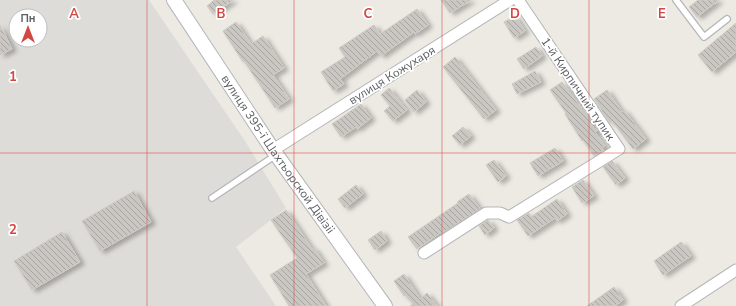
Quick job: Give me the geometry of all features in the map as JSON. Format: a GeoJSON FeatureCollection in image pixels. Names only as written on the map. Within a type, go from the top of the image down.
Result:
{"type":"FeatureCollection","features":[{"type":"Feature","properties":{"kind":"street","name":"вулиця 395-ї Шахтьорской Дівізіі"},"geometry":{"type":"LineString","coordinates":[[174,0],[275,153],[385,306]]}},
{"type":"Feature","properties":{"kind":"street","name":"вулиця Кожухаря"},"geometry":{"type":"LineString","coordinates":[[275,153],[510,0]]}},
{"type":"Feature","properties":{"kind":"street","name":"1-й Кирпичний тупик"},"geometry":{"type":"LineString","coordinates":[[424,253],[486,213],[500,213],[509,216],[618,149],[518,0]]}},
{"type":"Feature","properties":{"kind":"street"},"geometry":{"type":"LineString","coordinates":[[680,306],[736,270]]}},
{"type":"Feature","properties":{"kind":"lane"},"geometry":{"type":"LineString","coordinates":[[676,0],[704,37],[727,19]]}},
{"type":"Feature","properties":{"kind":"lane"},"geometry":{"type":"LineString","coordinates":[[212,198],[275,153]]}},
{"type":"Feature","properties":{"kind":"shaded area"},"geometry":{"type":"Polygon","coordinates":[[[0,0],[149,0],[245,141],[286,208],[236,247],[276,306],[0,306],[0,0]]]}},
{"type":"Feature","properties":{"kind":"building"},"geometry":{"type":"Polygon","coordinates":[[[214,0],[233,0],[213,14],[207,6],[214,0]]]}},
{"type":"Feature","properties":{"kind":"building"},"geometry":{"type":"Polygon","coordinates":[[[441,0],[471,0],[450,13],[441,0]]]}},
{"type":"Feature","properties":{"kind":"building"},"geometry":{"type":"Polygon","coordinates":[[[698,0],[719,0],[697,17],[689,7],[698,0]]]}},
{"type":"Feature","properties":{"kind":"building"},"geometry":{"type":"Polygon","coordinates":[[[417,9],[428,25],[415,34],[414,32],[381,56],[377,51],[340,79],[344,84],[333,91],[321,72],[345,57],[339,48],[374,25],[380,34],[417,9]]]}},
{"type":"Feature","properties":{"kind":"building"},"geometry":{"type":"Polygon","coordinates":[[[515,16],[525,31],[514,38],[504,22],[515,16]]]}},
{"type":"Feature","properties":{"kind":"building"},"geometry":{"type":"Polygon","coordinates":[[[236,22],[251,44],[263,36],[284,68],[273,75],[289,99],[275,108],[223,31],[236,22]]]}},
{"type":"Feature","properties":{"kind":"building"},"geometry":{"type":"Polygon","coordinates":[[[736,23],[736,52],[712,72],[698,55],[736,23]]]}},
{"type":"Feature","properties":{"kind":"building"},"geometry":{"type":"Polygon","coordinates":[[[0,25],[8,41],[8,48],[12,49],[0,55],[0,25]]]}},
{"type":"Feature","properties":{"kind":"building"},"geometry":{"type":"Polygon","coordinates":[[[536,47],[542,56],[524,69],[517,59],[536,47]]]}},
{"type":"Feature","properties":{"kind":"building"},"geometry":{"type":"Polygon","coordinates":[[[455,57],[496,110],[484,119],[443,67],[455,57]]]}},
{"type":"Feature","properties":{"kind":"building"},"geometry":{"type":"Polygon","coordinates":[[[535,71],[541,82],[517,94],[512,84],[535,71]]]}},
{"type":"Feature","properties":{"kind":"building"},"geometry":{"type":"Polygon","coordinates":[[[562,82],[598,130],[595,132],[605,146],[602,148],[604,150],[594,156],[583,140],[582,141],[565,114],[566,113],[550,90],[562,82]]]}},
{"type":"Feature","properties":{"kind":"building"},"geometry":{"type":"Polygon","coordinates":[[[389,88],[407,110],[393,121],[384,111],[390,106],[381,95],[389,88]]]}},
{"type":"Feature","properties":{"kind":"building"},"geometry":{"type":"Polygon","coordinates":[[[417,90],[426,102],[414,112],[405,100],[417,90]]]}},
{"type":"Feature","properties":{"kind":"building"},"geometry":{"type":"Polygon","coordinates":[[[607,90],[622,112],[624,110],[646,139],[633,149],[612,121],[610,123],[594,99],[607,90]]]}},
{"type":"Feature","properties":{"kind":"building"},"geometry":{"type":"Polygon","coordinates":[[[361,104],[371,118],[357,129],[356,127],[341,137],[332,124],[361,104]]]}},
{"type":"Feature","properties":{"kind":"building"},"geometry":{"type":"Polygon","coordinates":[[[463,127],[471,136],[460,145],[452,136],[463,127]]]}},
{"type":"Feature","properties":{"kind":"building"},"geometry":{"type":"Polygon","coordinates":[[[555,148],[563,161],[538,176],[530,163],[555,148]]]}},
{"type":"Feature","properties":{"kind":"building"},"geometry":{"type":"Polygon","coordinates":[[[494,160],[506,176],[498,182],[486,165],[494,160]]]}},
{"type":"Feature","properties":{"kind":"building"},"geometry":{"type":"Polygon","coordinates":[[[612,161],[625,178],[616,185],[603,167],[612,161]]]}},
{"type":"Feature","properties":{"kind":"building"},"geometry":{"type":"Polygon","coordinates":[[[583,180],[594,196],[582,203],[572,187],[583,180]]]}},
{"type":"Feature","properties":{"kind":"building"},"geometry":{"type":"Polygon","coordinates":[[[356,185],[363,194],[345,208],[338,199],[356,185]]]}},
{"type":"Feature","properties":{"kind":"building"},"geometry":{"type":"Polygon","coordinates":[[[134,191],[151,222],[100,251],[82,221],[134,191]]]}},
{"type":"Feature","properties":{"kind":"building"},"geometry":{"type":"Polygon","coordinates":[[[469,194],[480,209],[417,249],[408,237],[469,194]]]}},
{"type":"Feature","properties":{"kind":"building"},"geometry":{"type":"Polygon","coordinates":[[[557,199],[567,214],[557,221],[555,218],[528,236],[517,220],[529,213],[531,217],[557,199]]]}},
{"type":"Feature","properties":{"kind":"building"},"geometry":{"type":"Polygon","coordinates":[[[286,210],[312,249],[314,248],[324,263],[306,274],[326,306],[289,306],[270,275],[297,258],[271,220],[286,210]]]}},
{"type":"Feature","properties":{"kind":"building"},"geometry":{"type":"Polygon","coordinates":[[[488,220],[494,228],[485,235],[479,226],[488,220]]]}},
{"type":"Feature","properties":{"kind":"building"},"geometry":{"type":"Polygon","coordinates":[[[381,231],[387,241],[375,250],[368,240],[381,231]]]}},
{"type":"Feature","properties":{"kind":"building"},"geometry":{"type":"Polygon","coordinates":[[[62,232],[80,262],[32,290],[14,261],[62,232]]]}},
{"type":"Feature","properties":{"kind":"building"},"geometry":{"type":"Polygon","coordinates":[[[681,242],[691,256],[663,275],[654,261],[681,242]]]}},
{"type":"Feature","properties":{"kind":"building"},"geometry":{"type":"Polygon","coordinates":[[[404,274],[420,299],[427,293],[437,306],[410,306],[413,304],[405,295],[404,296],[394,281],[404,274]]]}},
{"type":"Feature","properties":{"kind":"building"},"geometry":{"type":"Polygon","coordinates":[[[614,287],[623,300],[615,306],[587,306],[614,287]]]}}]}
